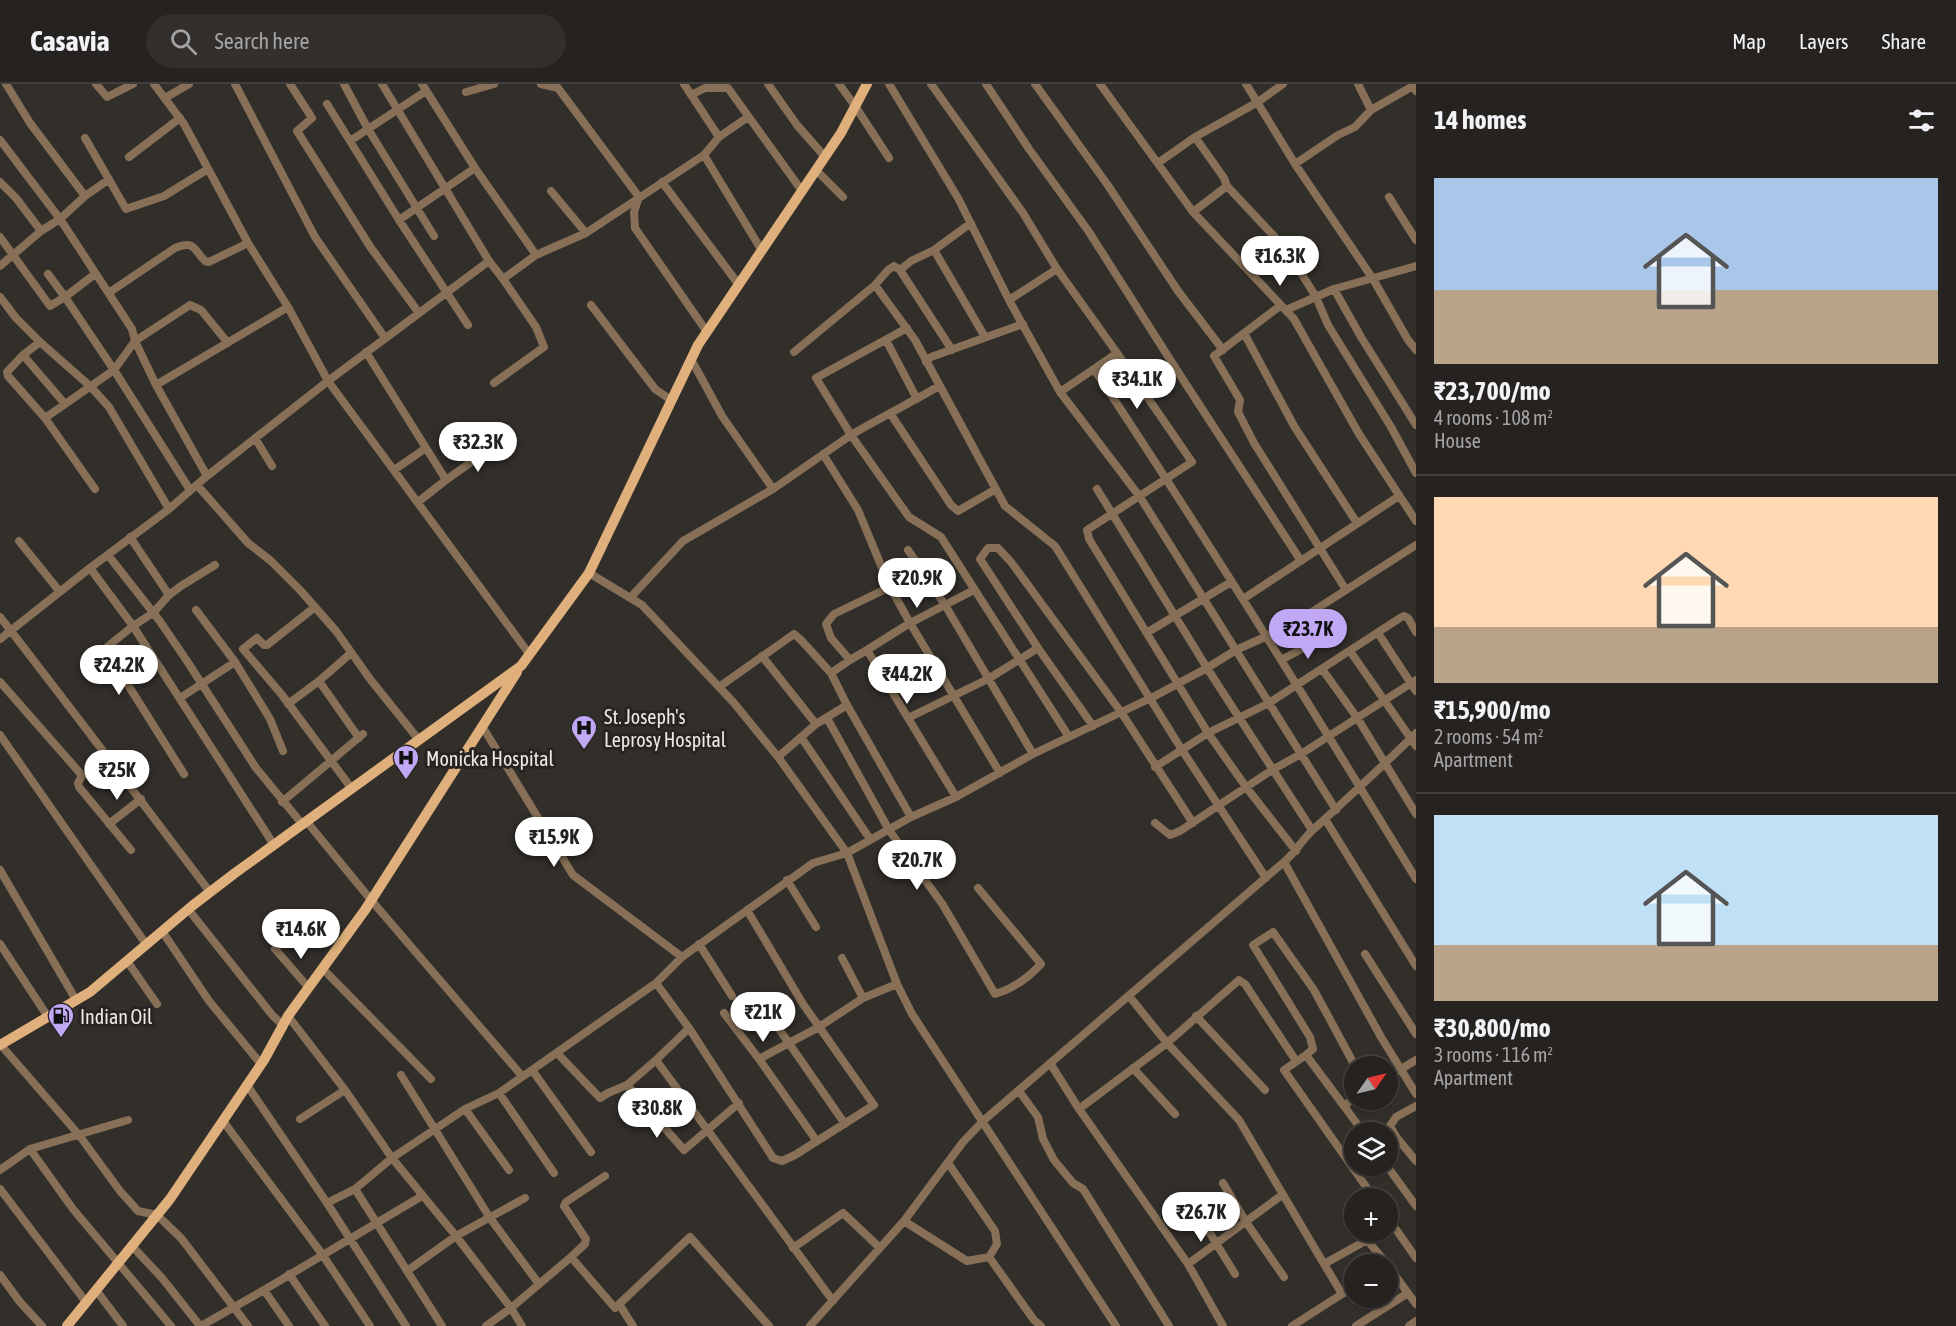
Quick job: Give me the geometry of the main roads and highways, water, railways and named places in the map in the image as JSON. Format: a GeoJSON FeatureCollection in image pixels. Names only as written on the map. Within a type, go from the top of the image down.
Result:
{"type":"FeatureCollection","features":[{"type":"Feature","properties":{"kind":"main road"},"geometry":{"type":"LineString","coordinates":[[70,1324],[157,1215],[223,1121],[308,987],[371,900],[521,666],[589,573],[691,359],[841,133],[867,84]]}},
{"type":"Feature","properties":{"kind":"main road"},"geometry":{"type":"LineString","coordinates":[[0,1045],[76,1000],[127,962],[210,892],[521,666]]}},
{"type":"Feature","properties":{"kind":"place","name":"St. Joseph's Leprosy Hospital"},"geometry":{"type":"Point","coordinates":[584,751]}},
{"type":"Feature","properties":{"kind":"place","name":"Monicka Hospital"},"geometry":{"type":"Point","coordinates":[406,781]}},
{"type":"Feature","properties":{"kind":"place","name":"Indian Oil"},"geometry":{"type":"Point","coordinates":[61,1039]}}]}
